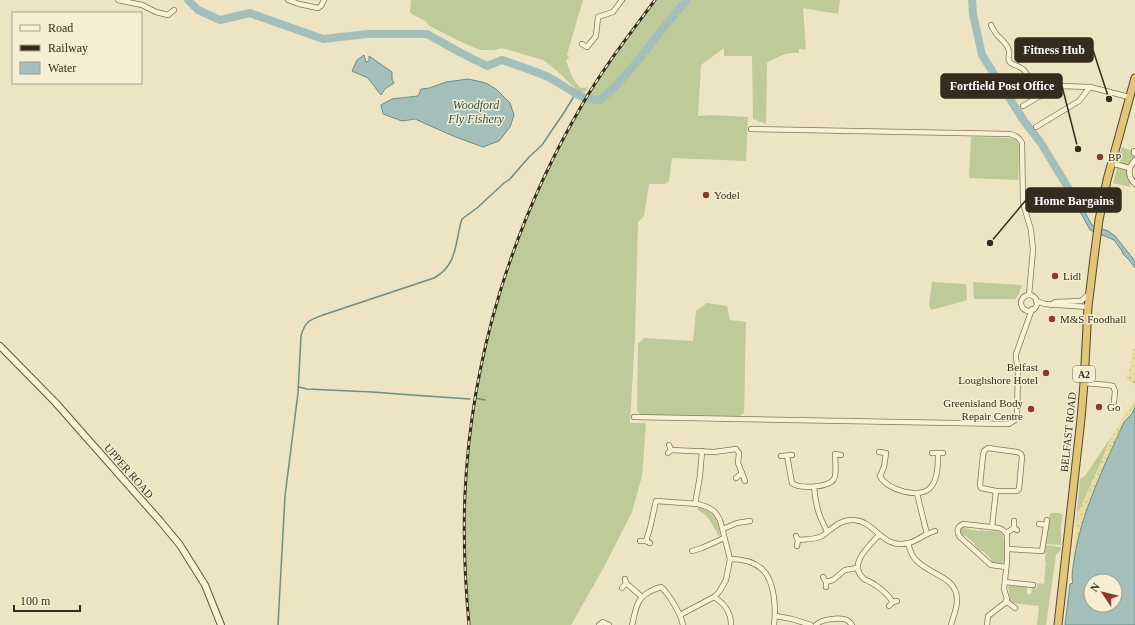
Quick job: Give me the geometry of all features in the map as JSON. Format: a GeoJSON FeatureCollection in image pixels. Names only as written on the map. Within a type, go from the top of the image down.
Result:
{"type":"FeatureCollection","features":[{"type":"Feature","properties":{"kind":"highway","name":"BELFAST ROAD"},"geometry":{"type":"LineString","coordinates":[[1058,625],[1084,383],[1088,307],[1099,220],[1111,163],[1135,78]]}},
{"type":"Feature","properties":{"kind":"main road","name":"UPPER ROAD"},"geometry":{"type":"LineString","coordinates":[[0,346],[55,402],[162,522],[180,545],[205,585],[221,625]]}},
{"type":"Feature","properties":{"kind":"street"},"geometry":{"type":"LineString","coordinates":[[118,0],[142,5],[156,12],[168,15],[174,10]]}},
{"type":"Feature","properties":{"kind":"street"},"geometry":{"type":"LineString","coordinates":[[288,0],[318,8],[324,0]]}},
{"type":"Feature","properties":{"kind":"street"},"geometry":{"type":"LineString","coordinates":[[586,47],[596,36],[598,17],[613,12],[622,0]]}},
{"type":"Feature","properties":{"kind":"street"},"geometry":{"type":"LineString","coordinates":[[991,25],[1010,52],[1008,59],[1009,62],[1021,67],[1024,70],[1041,96]]}},
{"type":"Feature","properties":{"kind":"street"},"geometry":{"type":"LineString","coordinates":[[1024,106],[1059,86],[1090,87],[1129,97]]}},
{"type":"Feature","properties":{"kind":"street"},"geometry":{"type":"LineString","coordinates":[[1036,127],[1079,101],[1090,87]]}},
{"type":"Feature","properties":{"kind":"street"},"geometry":{"type":"LineString","coordinates":[[751,129],[1010,134],[1016,136],[1022,143],[1023,148],[1022,195],[1031,230],[1033,250],[1030,295]]}},
{"type":"Feature","properties":{"kind":"street"},"geometry":{"type":"LineString","coordinates":[[1135,160],[1130,168],[1130,178],[1135,184]]}},
{"type":"Feature","properties":{"kind":"street"},"geometry":{"type":"LineString","coordinates":[[1111,163],[1130,168]]}},
{"type":"Feature","properties":{"kind":"street"},"geometry":{"type":"LineString","coordinates":[[1048,305],[1055,302],[1081,301],[1090,292]]}},
{"type":"Feature","properties":{"kind":"street"},"geometry":{"type":"LineString","coordinates":[[634,417],[1009,424],[1017,417],[1018,369],[1016,354],[1035,305],[1034,297],[1030,295],[1024,296],[1021,300],[1021,306],[1026,313],[1026,326]]}},
{"type":"Feature","properties":{"kind":"street"},"geometry":{"type":"LineString","coordinates":[[1023,308],[1027,310],[1035,305],[1088,307]]}},
{"type":"Feature","properties":{"kind":"street"},"geometry":{"type":"LineString","coordinates":[[1084,383],[1114,387],[1114,402]]}},
{"type":"Feature","properties":{"kind":"street"},"geometry":{"type":"LineString","coordinates":[[988,448],[1020,452],[1022,457],[1018,490],[1014,492],[996,491],[983,489],[980,487],[984,451],[988,448]]}},
{"type":"Feature","properties":{"kind":"street"},"geometry":{"type":"LineString","coordinates":[[669,450],[714,452],[733,449],[736,450],[739,453],[738,463],[745,481]]}},
{"type":"Feature","properties":{"kind":"street"},"geometry":{"type":"LineString","coordinates":[[695,504],[700,476],[702,451]]}},
{"type":"Feature","properties":{"kind":"street"},"geometry":{"type":"LineString","coordinates":[[879,452],[887,452],[884,467],[880,476],[881,479],[892,488],[899,491],[917,493],[925,491],[931,487],[938,466],[940,453],[932,452]]}},
{"type":"Feature","properties":{"kind":"street"},"geometry":{"type":"LineString","coordinates":[[781,456],[789,455],[792,484],[800,487],[814,487],[828,484],[834,479],[835,454],[841,455]]}},
{"type":"Feature","properties":{"kind":"street"},"geometry":{"type":"LineString","coordinates":[[736,478],[742,473]]}},
{"type":"Feature","properties":{"kind":"street"},"geometry":{"type":"LineString","coordinates":[[814,487],[820,519],[827,531]]}},
{"type":"Feature","properties":{"kind":"street"},"geometry":{"type":"LineString","coordinates":[[992,527],[996,491]]}},
{"type":"Feature","properties":{"kind":"street"},"geometry":{"type":"LineString","coordinates":[[917,493],[927,534]]}},
{"type":"Feature","properties":{"kind":"street"},"geometry":{"type":"LineString","coordinates":[[649,501],[704,506],[714,511],[719,518],[723,529],[730,559],[726,580],[719,592],[714,597],[680,615]]}},
{"type":"Feature","properties":{"kind":"street"},"geometry":{"type":"LineString","coordinates":[[645,541],[650,528],[656,501]]}},
{"type":"Feature","properties":{"kind":"street"},"geometry":{"type":"LineString","coordinates":[[797,546],[797,538],[816,538],[846,520],[861,522],[879,535],[897,544],[908,543],[935,532]]}},
{"type":"Feature","properties":{"kind":"street"},"geometry":{"type":"LineString","coordinates":[[723,529],[737,523],[750,521]]}},
{"type":"Feature","properties":{"kind":"street"},"geometry":{"type":"LineString","coordinates":[[1006,533],[1015,529],[1014,521]]}},
{"type":"Feature","properties":{"kind":"street"},"geometry":{"type":"LineString","coordinates":[[1008,549],[1042,551],[1046,523],[1039,524]]}},
{"type":"Feature","properties":{"kind":"street"},"geometry":{"type":"LineString","coordinates":[[1006,567],[992,565],[958,533],[957,530],[960,526],[962,524],[999,528],[1004,530],[1006,533],[1008,549],[1004,588],[1007,599],[1006,601]]}},
{"type":"Feature","properties":{"kind":"street"},"geometry":{"type":"LineString","coordinates":[[879,535],[862,555],[857,568],[858,572],[863,577],[875,584],[893,603]]}},
{"type":"Feature","properties":{"kind":"street"},"geometry":{"type":"LineString","coordinates":[[690,552],[724,538]]}},
{"type":"Feature","properties":{"kind":"street"},"geometry":{"type":"LineString","coordinates":[[908,543],[912,556],[916,561],[946,580],[955,590],[957,601],[951,625]]}},
{"type":"Feature","properties":{"kind":"street"},"geometry":{"type":"LineString","coordinates":[[730,559],[748,561],[761,568],[764,572],[775,600],[776,616],[774,625]]}},
{"type":"Feature","properties":{"kind":"street"},"geometry":{"type":"LineString","coordinates":[[825,582],[832,580],[845,570],[857,568]]}},
{"type":"Feature","properties":{"kind":"street"},"geometry":{"type":"LineString","coordinates":[[622,588],[625,581],[642,597]]}},
{"type":"Feature","properties":{"kind":"street"},"geometry":{"type":"LineString","coordinates":[[1005,582],[1032,584]]}},
{"type":"Feature","properties":{"kind":"street"},"geometry":{"type":"LineString","coordinates":[[632,625],[636,606],[642,597],[656,588],[661,587],[666,592],[680,615],[683,625]]}},
{"type":"Feature","properties":{"kind":"street"},"geometry":{"type":"LineString","coordinates":[[714,597],[722,602],[727,608],[731,617],[731,625]]}},
{"type":"Feature","properties":{"kind":"street"},"geometry":{"type":"LineString","coordinates":[[1006,601],[1015,608]]}},
{"type":"Feature","properties":{"kind":"street"},"geometry":{"type":"LineString","coordinates":[[987,625],[988,616],[1006,601]]}},
{"type":"Feature","properties":{"kind":"street"},"geometry":{"type":"LineString","coordinates":[[776,616],[811,625]]}},
{"type":"Feature","properties":{"kind":"street"},"geometry":{"type":"LineString","coordinates":[[816,625],[822,620],[840,619],[847,621],[852,625]]}},
{"type":"Feature","properties":{"kind":"street"},"geometry":{"type":"LineString","coordinates":[[599,625],[603,622],[609,625]]}},
{"type":"Feature","properties":{"kind":"green space"},"geometry":{"type":"Polygon","coordinates":[[[411,0],[583,0],[567,54],[569,58],[566,60],[572,76],[579,87],[585,88],[588,86],[585,92],[579,92],[543,60],[502,48],[494,50],[480,50],[430,26],[424,20],[410,12],[411,0]]]}},
{"type":"Feature","properties":{"kind":"green space"},"geometry":{"type":"Polygon","coordinates":[[[655,0],[840,0],[838,14],[803,8],[806,50],[799,49],[799,53],[782,55],[767,63],[766,124],[753,119],[752,56],[724,56],[724,48],[701,65],[698,116],[711,115],[748,117],[746,161],[672,158],[669,181],[665,184],[649,184],[644,216],[638,222],[635,335],[630,423],[646,423],[642,476],[632,512],[604,567],[571,625],[469,625],[465,576],[464,527],[469,443],[476,392],[486,342],[500,292],[516,244],[535,196],[557,150],[599,78],[655,0]]]}},
{"type":"Feature","properties":{"kind":"green space"},"geometry":{"type":"Polygon","coordinates":[[[971,137],[1011,138],[1016,140],[1019,145],[1018,180],[969,178],[971,137]]]}},
{"type":"Feature","properties":{"kind":"green space"},"geometry":{"type":"Polygon","coordinates":[[[1122,147],[1132,151],[1134,156],[1128,165],[1118,162],[1122,147]]]}},
{"type":"Feature","properties":{"kind":"green space"},"geometry":{"type":"Polygon","coordinates":[[[1117,168],[1127,170],[1128,178],[1131,183],[1130,187],[1113,183],[1117,168]]]}},
{"type":"Feature","properties":{"kind":"green space"},"geometry":{"type":"Polygon","coordinates":[[[932,282],[966,284],[967,300],[931,310],[929,305],[932,282]]]}},
{"type":"Feature","properties":{"kind":"green space"},"geometry":{"type":"Polygon","coordinates":[[[973,282],[1022,285],[1019,294],[1015,299],[974,299],[973,282]]]}},
{"type":"Feature","properties":{"kind":"green space"},"geometry":{"type":"Polygon","coordinates":[[[707,303],[727,306],[730,320],[746,322],[744,413],[740,416],[641,415],[637,411],[638,344],[644,338],[693,341],[696,311],[707,303]]]}},
{"type":"Feature","properties":{"kind":"green space"},"geometry":{"type":"Polygon","coordinates":[[[1111,437],[1078,513],[1076,526],[1080,479],[1085,476],[1111,437]]]}},
{"type":"Feature","properties":{"kind":"green space"},"geometry":{"type":"Polygon","coordinates":[[[698,507],[712,514],[719,529],[719,537],[711,522],[702,512],[698,510],[698,507]]]}},
{"type":"Feature","properties":{"kind":"green space"},"geometry":{"type":"Polygon","coordinates":[[[1050,513],[1059,513],[1063,515],[1061,525],[1061,545],[1046,544],[1050,513]]]}},
{"type":"Feature","properties":{"kind":"green space"},"geometry":{"type":"Polygon","coordinates":[[[964,527],[967,529],[980,531],[982,529],[983,531],[995,531],[1002,534],[1005,546],[1004,562],[995,564],[991,562],[991,559],[983,551],[980,551],[975,544],[966,536],[961,534],[960,530],[964,527]]]}},
{"type":"Feature","properties":{"kind":"green space"},"geometry":{"type":"Polygon","coordinates":[[[1046,545],[1061,547],[1060,551],[1056,555],[1046,625],[1037,625],[1039,606],[1011,603],[1008,587],[1010,585],[1027,587],[1027,594],[1031,594],[1032,588],[1037,587],[1037,583],[1044,584],[1046,555],[1044,552],[1046,545]]]}},
{"type":"Feature","properties":{"kind":"sand"},"geometry":{"type":"Polygon","coordinates":[[[1135,343],[1135,385],[1126,379],[1127,375],[1129,374],[1135,343]]]}},
{"type":"Feature","properties":{"kind":"sand"},"geometry":{"type":"Polygon","coordinates":[[[1135,400],[1135,408],[1123,425],[1092,493],[1076,546],[1072,568],[1076,526],[1079,515],[1078,513],[1111,437],[1135,400]]]}},
{"type":"Feature","properties":{"kind":"water"},"geometry":{"type":"Polygon","coordinates":[[[364,55],[366,62],[369,61],[369,56],[392,72],[392,79],[394,83],[385,89],[381,95],[368,78],[352,71],[357,60],[364,55]]]}},
{"type":"Feature","properties":{"kind":"water","name":"Woodford Fly Fishery"},"geometry":{"type":"Polygon","coordinates":[[[468,79],[486,83],[496,89],[510,103],[514,115],[510,127],[499,141],[483,147],[453,136],[415,119],[402,121],[383,114],[381,105],[392,99],[418,96],[421,89],[446,82],[468,79]]]}},
{"type":"Feature","properties":{"kind":"water"},"geometry":{"type":"Polygon","coordinates":[[[1077,200],[1092,225],[1108,231],[1115,236],[1135,261],[1135,268],[1114,240],[1090,230],[1076,204],[1075,201],[1077,200]]]}},
{"type":"Feature","properties":{"kind":"water"},"geometry":{"type":"Polygon","coordinates":[[[1135,407],[1135,625],[1065,625],[1070,584],[1073,583],[1072,575],[1074,561],[1082,525],[1094,490],[1124,422],[1132,414],[1135,407]]]}},
{"type":"Feature","properties":{"kind":"waterway"},"geometry":{"type":"LineString","coordinates":[[188,0],[198,10],[220,20],[250,13],[323,39],[367,34],[427,34],[487,66],[502,60],[553,79],[578,95],[592,100],[600,100],[624,77],[687,0]]}},
{"type":"Feature","properties":{"kind":"waterway"},"geometry":{"type":"LineString","coordinates":[[972,0],[973,14],[982,55],[1024,121],[1041,143],[1076,201]]}},
{"type":"Feature","properties":{"kind":"waterway"},"geometry":{"type":"LineString","coordinates":[[278,625],[285,496],[298,393],[301,336],[304,327],[311,320],[318,317],[434,278],[442,273],[451,261],[454,254],[462,219],[510,179],[529,157],[542,145],[576,93]]}},
{"type":"Feature","properties":{"kind":"waterway"},"geometry":{"type":"LineString","coordinates":[[299,387],[307,389],[470,399]]}},
{"type":"Feature","properties":{"kind":"waterway"},"geometry":{"type":"LineString","coordinates":[[475,398],[485,400]]}},
{"type":"Feature","properties":{"kind":"railway"},"geometry":{"type":"LineString","coordinates":[[469,625],[465,576],[464,527],[469,443],[476,392],[486,342],[500,292],[516,244],[535,196],[557,150],[599,78],[655,0]]}},
{"type":"Feature","properties":{"kind":"place","name":"Fitness Hub"},"geometry":{"type":"Point","coordinates":[1109,99]}},
{"type":"Feature","properties":{"kind":"place","name":"Fortfield Post Office"},"geometry":{"type":"Point","coordinates":[1078,149]}},
{"type":"Feature","properties":{"kind":"place","name":"BP"},"geometry":{"type":"Point","coordinates":[1100,157]}},
{"type":"Feature","properties":{"kind":"place","name":"Yodel"},"geometry":{"type":"Point","coordinates":[706,195]}},
{"type":"Feature","properties":{"kind":"place","name":"Home Bargains"},"geometry":{"type":"Point","coordinates":[990,243]}},
{"type":"Feature","properties":{"kind":"place","name":"Lidl"},"geometry":{"type":"Point","coordinates":[1055,276]}},
{"type":"Feature","properties":{"kind":"place","name":"M&S Foodhall"},"geometry":{"type":"Point","coordinates":[1052,319]}},
{"type":"Feature","properties":{"kind":"place","name":"Belfast Loughshore Hotel"},"geometry":{"type":"Point","coordinates":[1046,373]}},
{"type":"Feature","properties":{"kind":"place","name":"Go"},"geometry":{"type":"Point","coordinates":[1099,407]}},
{"type":"Feature","properties":{"kind":"place","name":"Greenisland Body Repair Centre"},"geometry":{"type":"Point","coordinates":[1031,409]}}]}
